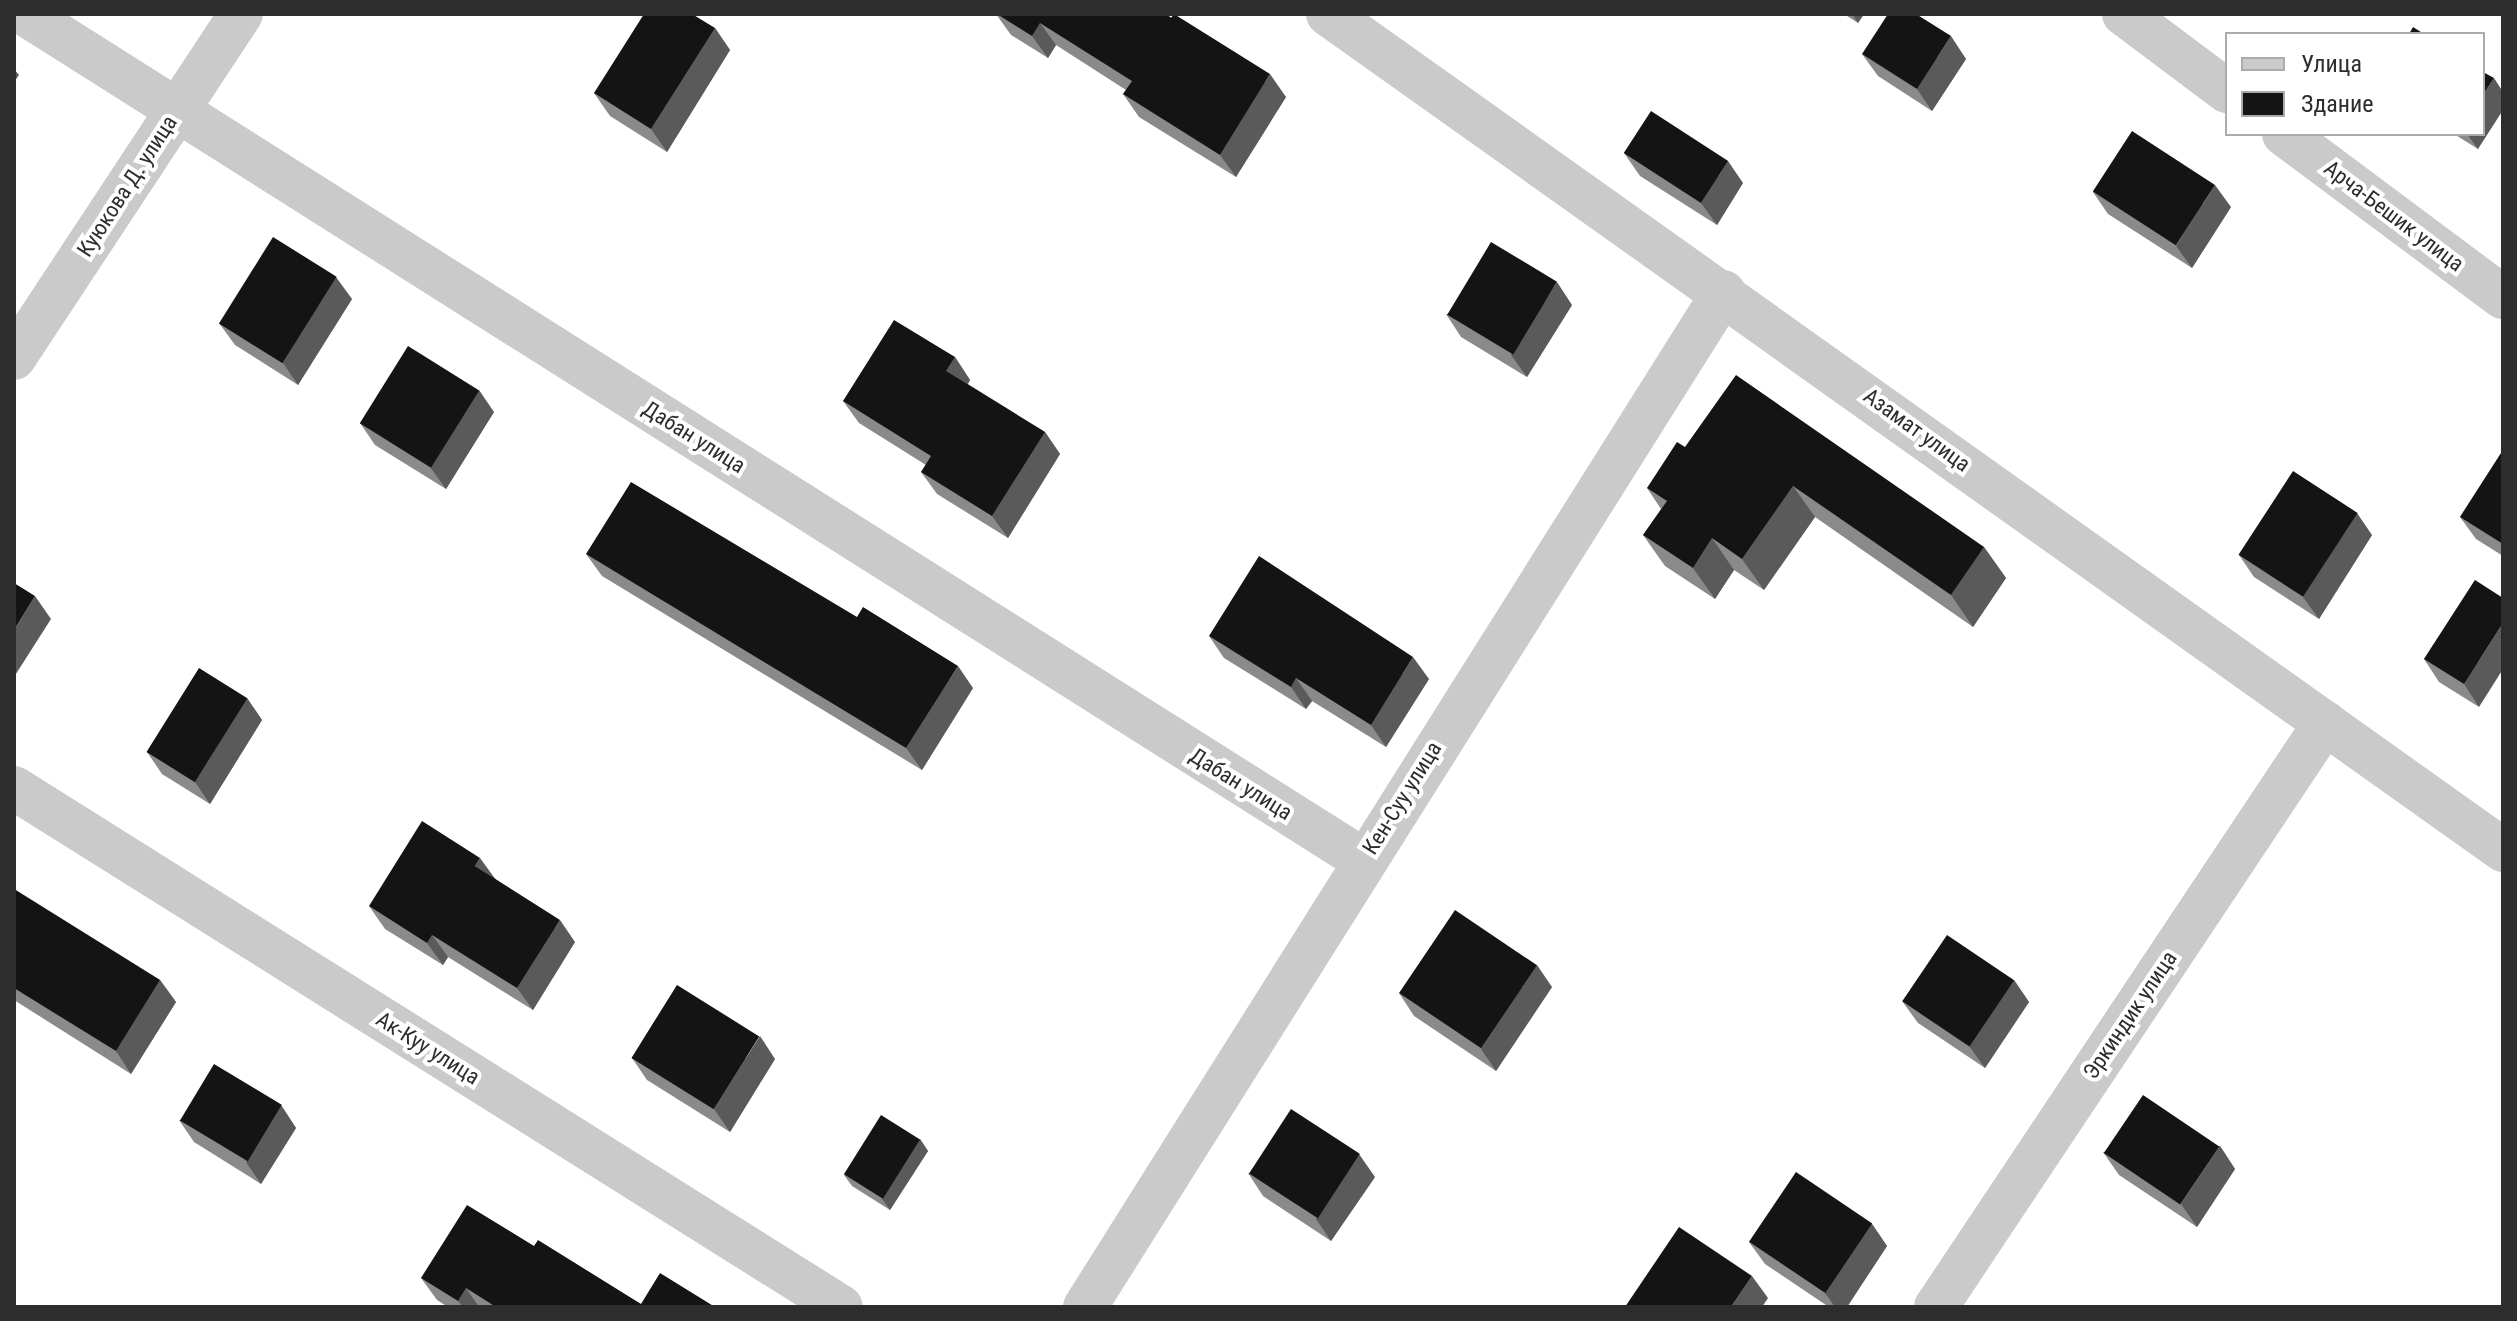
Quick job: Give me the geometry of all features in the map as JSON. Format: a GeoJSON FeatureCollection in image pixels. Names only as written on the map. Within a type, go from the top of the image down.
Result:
{"type":"FeatureCollection","features":[{"type":"Feature","properties":{"kind":"street","name":"Дабан улица"},"geometry":{"type":"LineString","coordinates":[[25,14],[1363,860]]}},
{"type":"Feature","properties":{"kind":"street","name":"Куюкова Д. улица"},"geometry":{"type":"LineString","coordinates":[[14,358],[241,14]]}},
{"type":"Feature","properties":{"kind":"street","name":"Азамат улица"},"geometry":{"type":"LineString","coordinates":[[1328,14],[1724,292],[2503,850]]}},
{"type":"Feature","properties":{"kind":"street"},"geometry":{"type":"LineString","coordinates":[[2124,14],[2225,90]]}},
{"type":"Feature","properties":{"kind":"street","name":"Арча-Бешик улица"},"geometry":{"type":"LineString","coordinates":[[2287,136],[2503,297]]}},
{"type":"Feature","properties":{"kind":"street","name":"Кен-Суу улица"},"geometry":{"type":"LineString","coordinates":[[1085,1307],[1363,860],[1724,292]]}},
{"type":"Feature","properties":{"kind":"street","name":"Эркиндик улица"},"geometry":{"type":"LineString","coordinates":[[1936,1307],[2325,723]]}},
{"type":"Feature","properties":{"kind":"street","name":"Ак-Куу улица"},"geometry":{"type":"LineString","coordinates":[[14,788],[841,1307]]}},
{"type":"Feature","properties":{"kind":"building"},"geometry":{"type":"Polygon","coordinates":[[[644,14],[692,14],[715,28],[651,129],[594,93],[644,14]]]}},
{"type":"Feature","properties":{"kind":"building"},"geometry":{"type":"Polygon","coordinates":[[[997,14],[1166,14],[1171,18],[1174,14],[1270,74],[1220,155],[1123,94],[1132,81],[1040,23],[1032,36],[997,14]]]}},
{"type":"Feature","properties":{"kind":"building"},"geometry":{"type":"Polygon","coordinates":[[[1888,14],[1916,14],[1951,36],[1917,89],[1862,54],[1888,14]]]}},
{"type":"Feature","properties":{"kind":"building"},"geometry":{"type":"Polygon","coordinates":[[[2485,73],[2494,78],[2485,92],[2485,73]]]}},
{"type":"Feature","properties":{"kind":"building"},"geometry":{"type":"Polygon","coordinates":[[[1651,111],[1728,161],[1701,203],[1624,153],[1651,111]]]}},
{"type":"Feature","properties":{"kind":"building"},"geometry":{"type":"Polygon","coordinates":[[[2132,131],[2215,185],[2176,245],[2093,191],[2132,131]]]}},
{"type":"Feature","properties":{"kind":"building"},"geometry":{"type":"Polygon","coordinates":[[[273,237],[337,277],[283,363],[219,324],[273,237]]]}},
{"type":"Feature","properties":{"kind":"building"},"geometry":{"type":"Polygon","coordinates":[[[1491,242],[1557,282],[1513,355],[1447,315],[1491,242]]]}},
{"type":"Feature","properties":{"kind":"building"},"geometry":{"type":"Polygon","coordinates":[[[894,320],[955,357],[946,371],[1045,432],[992,516],[921,472],[931,456],[843,401],[894,320]]]}},
{"type":"Feature","properties":{"kind":"building"},"geometry":{"type":"Polygon","coordinates":[[[408,346],[479,391],[431,468],[360,423],[408,346]]]}},
{"type":"Feature","properties":{"kind":"building"},"geometry":{"type":"Polygon","coordinates":[[[1736,375],[1984,547],[1951,595],[1793,486],[1742,559],[1712,538],[1693,568],[1643,535],[1667,501],[1647,488],[1677,442],[1685,447],[1736,375]]]}},
{"type":"Feature","properties":{"kind":"building"},"geometry":{"type":"Polygon","coordinates":[[[2503,450],[2503,544],[2460,517],[2503,450]]]}},
{"type":"Feature","properties":{"kind":"building"},"geometry":{"type":"Polygon","coordinates":[[[2293,471],[2358,513],[2303,597],[2239,555],[2293,471]]]}},
{"type":"Feature","properties":{"kind":"building"},"geometry":{"type":"Polygon","coordinates":[[[631,482],[857,617],[863,607],[958,666],[906,748],[586,554],[631,482]]]}},
{"type":"Feature","properties":{"kind":"building"},"geometry":{"type":"Polygon","coordinates":[[[1259,556],[1413,657],[1371,725],[1296,678],[1291,687],[1209,636],[1259,556]]]}},
{"type":"Feature","properties":{"kind":"building"},"geometry":{"type":"Polygon","coordinates":[[[2475,580],[2503,598],[2503,623],[2464,684],[2424,659],[2475,580]]]}},
{"type":"Feature","properties":{"kind":"building"},"geometry":{"type":"Polygon","coordinates":[[[14,583],[35,596],[14,630],[14,583]]]}},
{"type":"Feature","properties":{"kind":"building"},"geometry":{"type":"Polygon","coordinates":[[[199,668],[247,698],[195,782],[147,752],[199,668]]]}},
{"type":"Feature","properties":{"kind":"building"},"geometry":{"type":"Polygon","coordinates":[[[422,821],[480,858],[475,866],[560,920],[517,988],[432,935],[427,943],[369,906],[422,821]]]}},
{"type":"Feature","properties":{"kind":"building"},"geometry":{"type":"Polygon","coordinates":[[[14,889],[160,980],[116,1051],[14,988],[14,889]]]}},
{"type":"Feature","properties":{"kind":"building"},"geometry":{"type":"Polygon","coordinates":[[[1455,910],[1537,965],[1481,1048],[1399,993],[1455,910]]]}},
{"type":"Feature","properties":{"kind":"building"},"geometry":{"type":"Polygon","coordinates":[[[1947,935],[2014,980],[1969,1047],[1902,1001],[1947,935]]]}},
{"type":"Feature","properties":{"kind":"building"},"geometry":{"type":"Polygon","coordinates":[[[677,985],[759,1036],[714,1109],[631,1058],[677,985]]]}},
{"type":"Feature","properties":{"kind":"building"},"geometry":{"type":"Polygon","coordinates":[[[214,1064],[282,1105],[248,1161],[180,1121],[214,1064]]]}},
{"type":"Feature","properties":{"kind":"building"},"geometry":{"type":"Polygon","coordinates":[[[2143,1095],[2219,1146],[2180,1204],[2104,1153],[2143,1095]]]}},
{"type":"Feature","properties":{"kind":"building"},"geometry":{"type":"Polygon","coordinates":[[[1291,1109],[1360,1154],[1318,1218],[1249,1174],[1291,1109]]]}},
{"type":"Feature","properties":{"kind":"building"},"geometry":{"type":"Polygon","coordinates":[[[881,1115],[920,1139],[883,1199],[844,1174],[881,1115]]]}},
{"type":"Feature","properties":{"kind":"building"},"geometry":{"type":"Polygon","coordinates":[[[1796,1172],[1872,1223],[1825,1293],[1749,1242],[1796,1172]]]}},
{"type":"Feature","properties":{"kind":"building"},"geometry":{"type":"Polygon","coordinates":[[[467,1205],[534,1246],[538,1240],[641,1304],[660,1273],[715,1307],[496,1307],[466,1288],[458,1301],[421,1278],[467,1205]]]}},
{"type":"Feature","properties":{"kind":"building"},"geometry":{"type":"Polygon","coordinates":[[[1679,1227],[1752,1276],[1731,1307],[1625,1307],[1679,1227]]]}}]}
